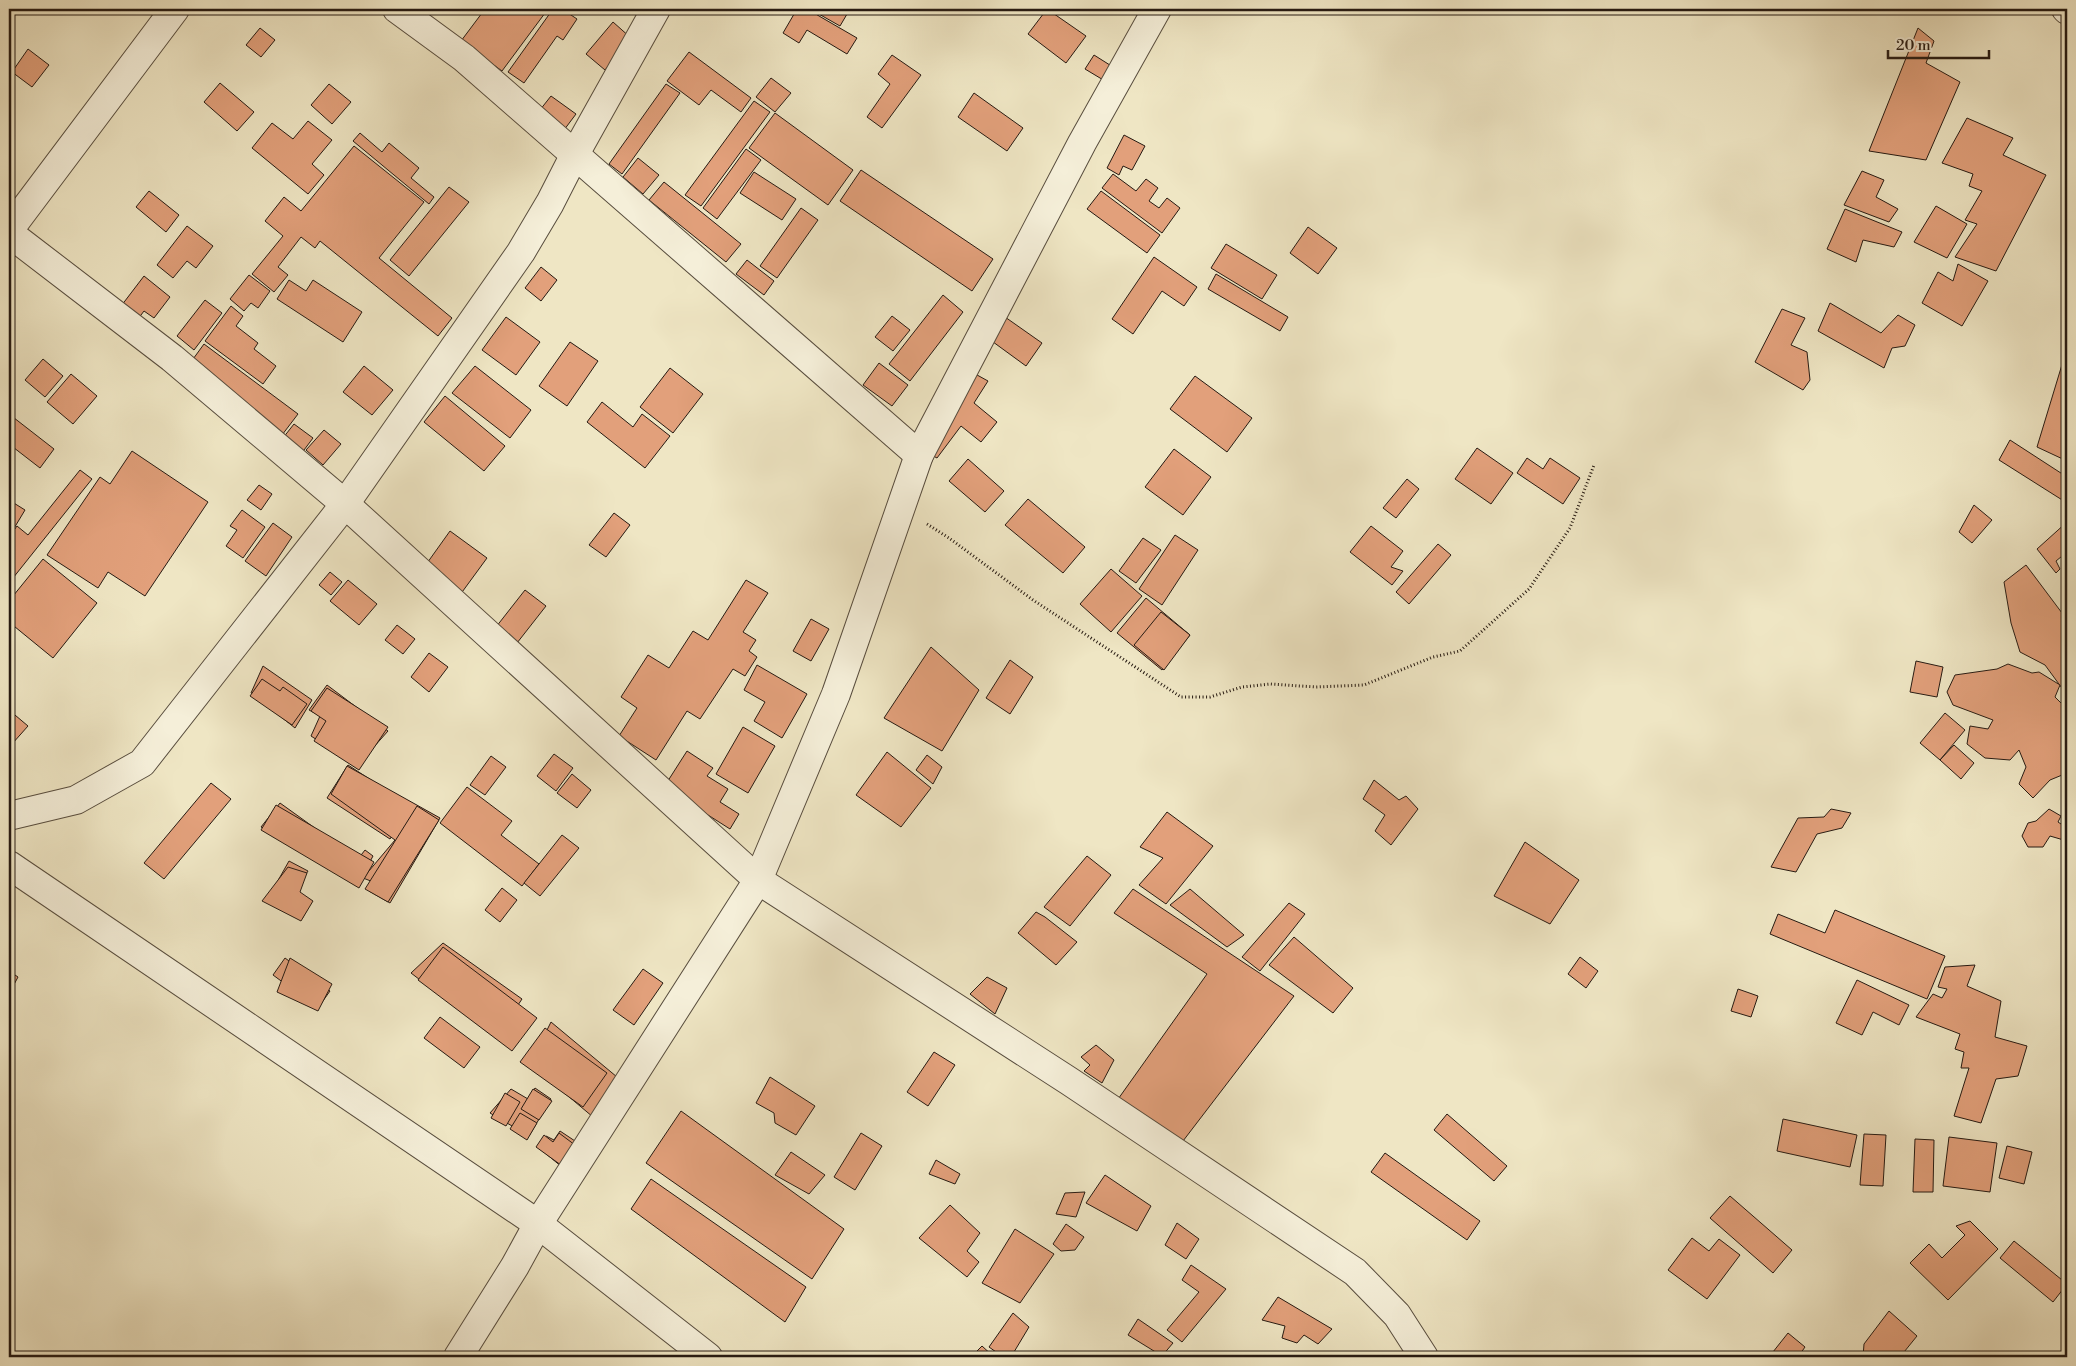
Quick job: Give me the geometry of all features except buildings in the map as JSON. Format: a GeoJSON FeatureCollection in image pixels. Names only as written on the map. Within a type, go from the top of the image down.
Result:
{"type":"FeatureCollection","features":[{"type":"Feature","properties":{"kind":"street"},"geometry":{"type":"LineString","coordinates":[[175,9],[9,231],[172,358],[346,504],[758,880],[1069,1081],[1355,1272],[1398,1315],[1424,1357]]}},
{"type":"Feature","properties":{"kind":"street"},"geometry":{"type":"LineString","coordinates":[[397,9],[464,58],[919,455]]}},
{"type":"Feature","properties":{"kind":"street"},"geometry":{"type":"LineString","coordinates":[[9,816],[76,800],[142,763],[346,504],[521,252],[550,203],[575,154],[656,9]]}},
{"type":"Feature","properties":{"kind":"street"},"geometry":{"type":"LineString","coordinates":[[458,1357],[515,1266],[538,1224],[758,880],[836,694],[919,455],[1082,143],[1157,9]]}},
{"type":"Feature","properties":{"kind":"street"},"geometry":{"type":"LineString","coordinates":[[9,865],[538,1224],[708,1357]]}},
{"type":"Feature","properties":{"kind":"path"},"geometry":{"type":"LineString","coordinates":[[901,508],[949,538],[1033,600],[1181,697],[1210,697],[1242,687],[1270,684],[1316,687],[1364,685],[1432,657],[1460,651],[1529,589],[1570,528],[1594,465]]}}]}
